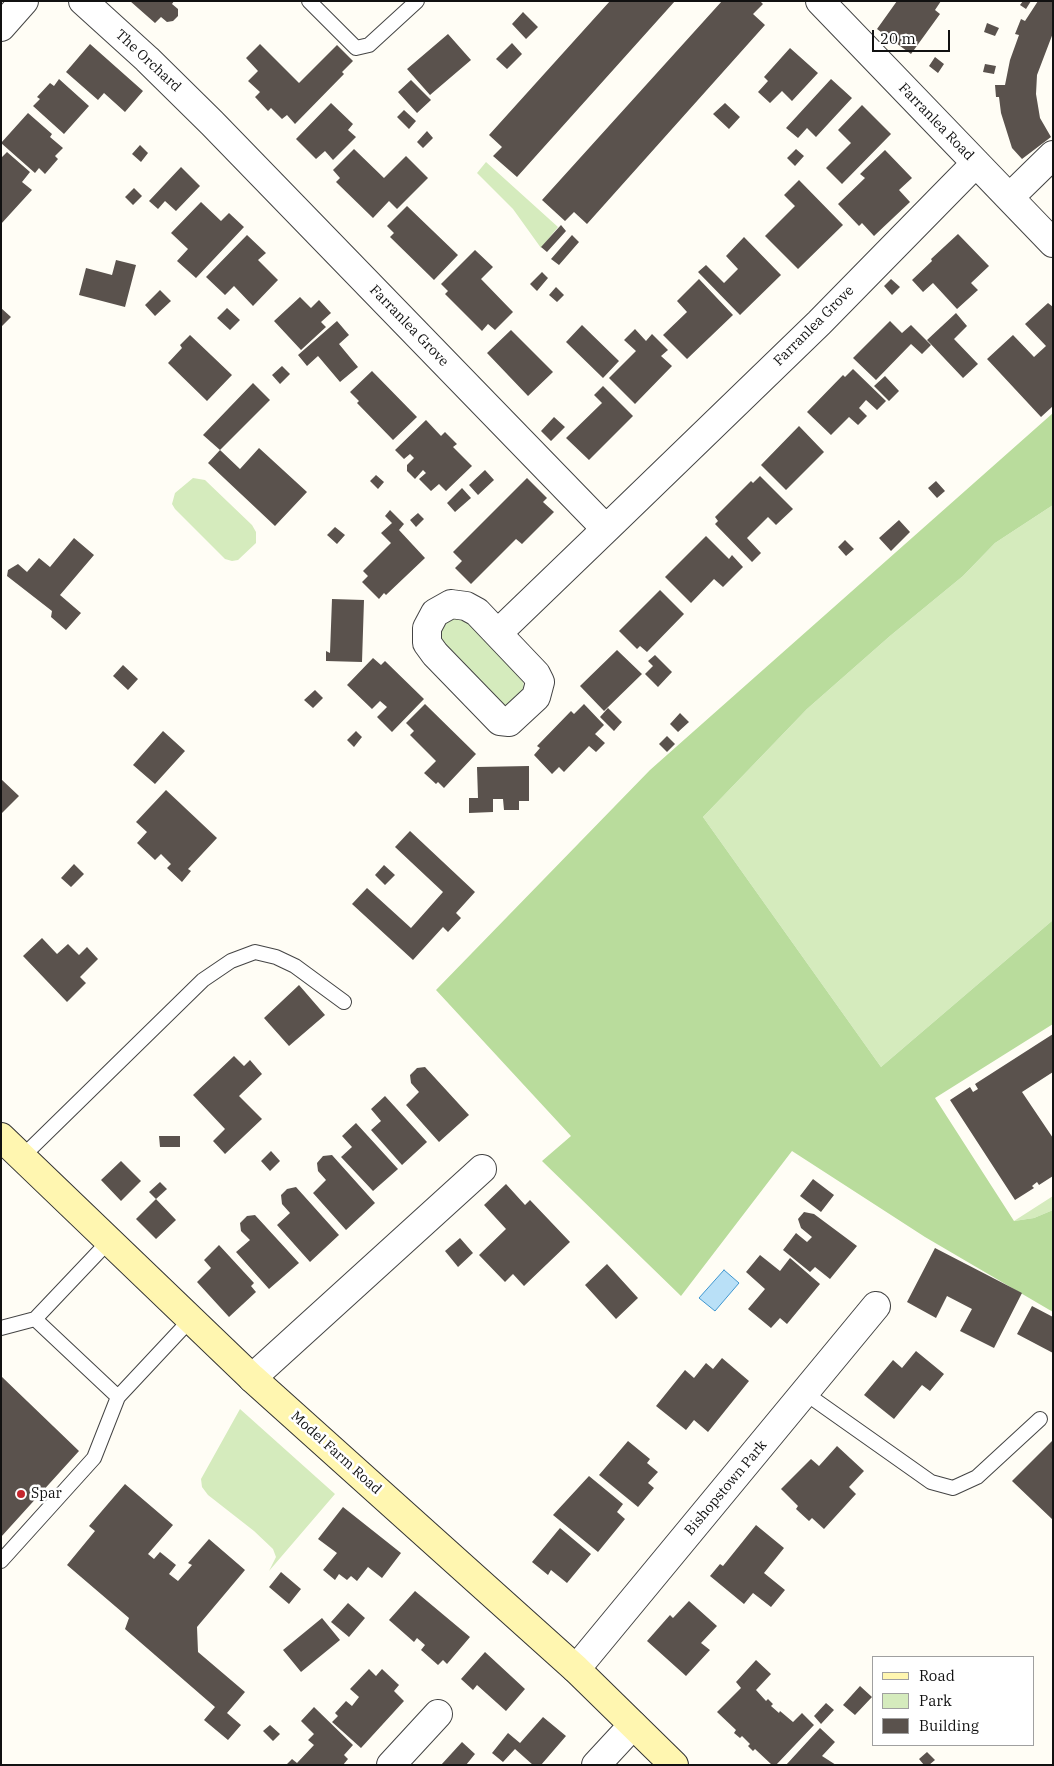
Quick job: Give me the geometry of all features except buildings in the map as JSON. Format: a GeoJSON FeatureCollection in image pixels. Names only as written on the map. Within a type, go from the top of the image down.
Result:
{"type":"FeatureCollection","features":[{"type":"Feature","properties":{"kind":"main road","name":"Model Farm Road"},"geometry":{"type":"LineString","coordinates":[[1,1137],[252,1378],[576,1669],[674,1765]]}},
{"type":"Feature","properties":{"kind":"street"},"geometry":{"type":"LineString","coordinates":[[1,28],[24,1]]}},
{"type":"Feature","properties":{"kind":"street","name":"The Orchard"},"geometry":{"type":"LineString","coordinates":[[83,1],[147,59],[212,123]]}},
{"type":"Feature","properties":{"kind":"street","name":"Farranlea Road"},"geometry":{"type":"LineString","coordinates":[[830,5],[1053,243]]}},
{"type":"Feature","properties":{"kind":"street","name":"Farranlea Grove"},"geometry":{"type":"LineString","coordinates":[[212,123],[606,529]]}},
{"type":"Feature","properties":{"kind":"street"},"geometry":{"type":"LineString","coordinates":[[1010,197],[1053,155]]}},
{"type":"Feature","properties":{"kind":"street","name":"Farranlea Grove"},"geometry":{"type":"LineString","coordinates":[[498,633],[818,323],[976,163]]}},
{"type":"Feature","properties":{"kind":"street"},"geometry":{"type":"LineString","coordinates":[[252,1378],[482,1169]]}},
{"type":"Feature","properties":{"kind":"street","name":"Bishopstown Park"},"geometry":{"type":"LineString","coordinates":[[576,1669],[876,1306]]}},
{"type":"Feature","properties":{"kind":"street"},"geometry":{"type":"LineString","coordinates":[[391,1765],[438,1714]]}},
{"type":"Feature","properties":{"kind":"street"},"geometry":{"type":"LineString","coordinates":[[596,1765],[633,1725]]}},
{"type":"Feature","properties":{"kind":"lane"},"geometry":{"type":"LineString","coordinates":[[309,1],[356,48],[369,45],[417,1]]}},
{"type":"Feature","properties":{"kind":"lane"},"geometry":{"type":"LineString","coordinates":[[22,1157],[203,980],[231,961],[255,952],[276,957],[295,966],[344,1002]]}},
{"type":"Feature","properties":{"kind":"lane"},"geometry":{"type":"LineString","coordinates":[[1,1328],[35,1319],[110,1241]]}},
{"type":"Feature","properties":{"kind":"lane"},"geometry":{"type":"LineString","coordinates":[[35,1319],[118,1397]]}},
{"type":"Feature","properties":{"kind":"lane"},"geometry":{"type":"LineString","coordinates":[[1,1561],[94,1458],[118,1397],[191,1319]]}},
{"type":"Feature","properties":{"kind":"lane"},"geometry":{"type":"LineString","coordinates":[[804,1393],[932,1482],[953,1488],[977,1477],[1040,1419]]}},
{"type":"Feature","properties":{"kind":"green space"},"geometry":{"type":"Polygon","coordinates":[[[486,162],[558,227],[541,248],[513,209],[477,173],[486,162]]]}},
{"type":"Feature","properties":{"kind":"green space"},"geometry":{"type":"Polygon","coordinates":[[[1053,413],[1053,505],[995,543],[963,576],[890,636],[807,709],[703,817],[881,1067],[1053,920],[1053,1024],[935,1098],[1014,1221],[1034,1218],[1053,1210],[1053,1312],[925,1237],[792,1151],[681,1296],[542,1161],[571,1136],[436,990],[650,770],[1053,413]]]}},
{"type":"Feature","properties":{"kind":"green space"},"geometry":{"type":"Polygon","coordinates":[[[193,478],[205,480],[252,525],[256,532],[256,543],[238,560],[225,559],[172,504],[175,493],[193,478]]]}},
{"type":"Feature","properties":{"kind":"green space"},"geometry":{"type":"Polygon","coordinates":[[[1053,505],[1053,920],[881,1067],[703,817],[807,709],[890,636],[963,576],[995,543],[1053,505]]]}},
{"type":"Feature","properties":{"kind":"green space"},"geometry":{"type":"Polygon","coordinates":[[[449,614],[473,624],[523,678],[524,690],[510,705],[503,707],[439,639],[441,619],[449,614]]]}},
{"type":"Feature","properties":{"kind":"green space"},"geometry":{"type":"Polygon","coordinates":[[[1053,1196],[1053,1210],[1034,1218],[1014,1221],[1053,1196]]]}},
{"type":"Feature","properties":{"kind":"green space"},"geometry":{"type":"Polygon","coordinates":[[[240,1409],[335,1494],[269,1571],[276,1557],[273,1549],[254,1531],[208,1495],[202,1487],[201,1479],[240,1409]]]}},
{"type":"Feature","properties":{"kind":"water"},"geometry":{"type":"Polygon","coordinates":[[[724,1270],[739,1283],[715,1311],[699,1298],[724,1270]]]}},
{"type":"Feature","properties":{"kind":"place","name":"Spar"},"geometry":{"type":"Point","coordinates":[21,1494]}}]}
